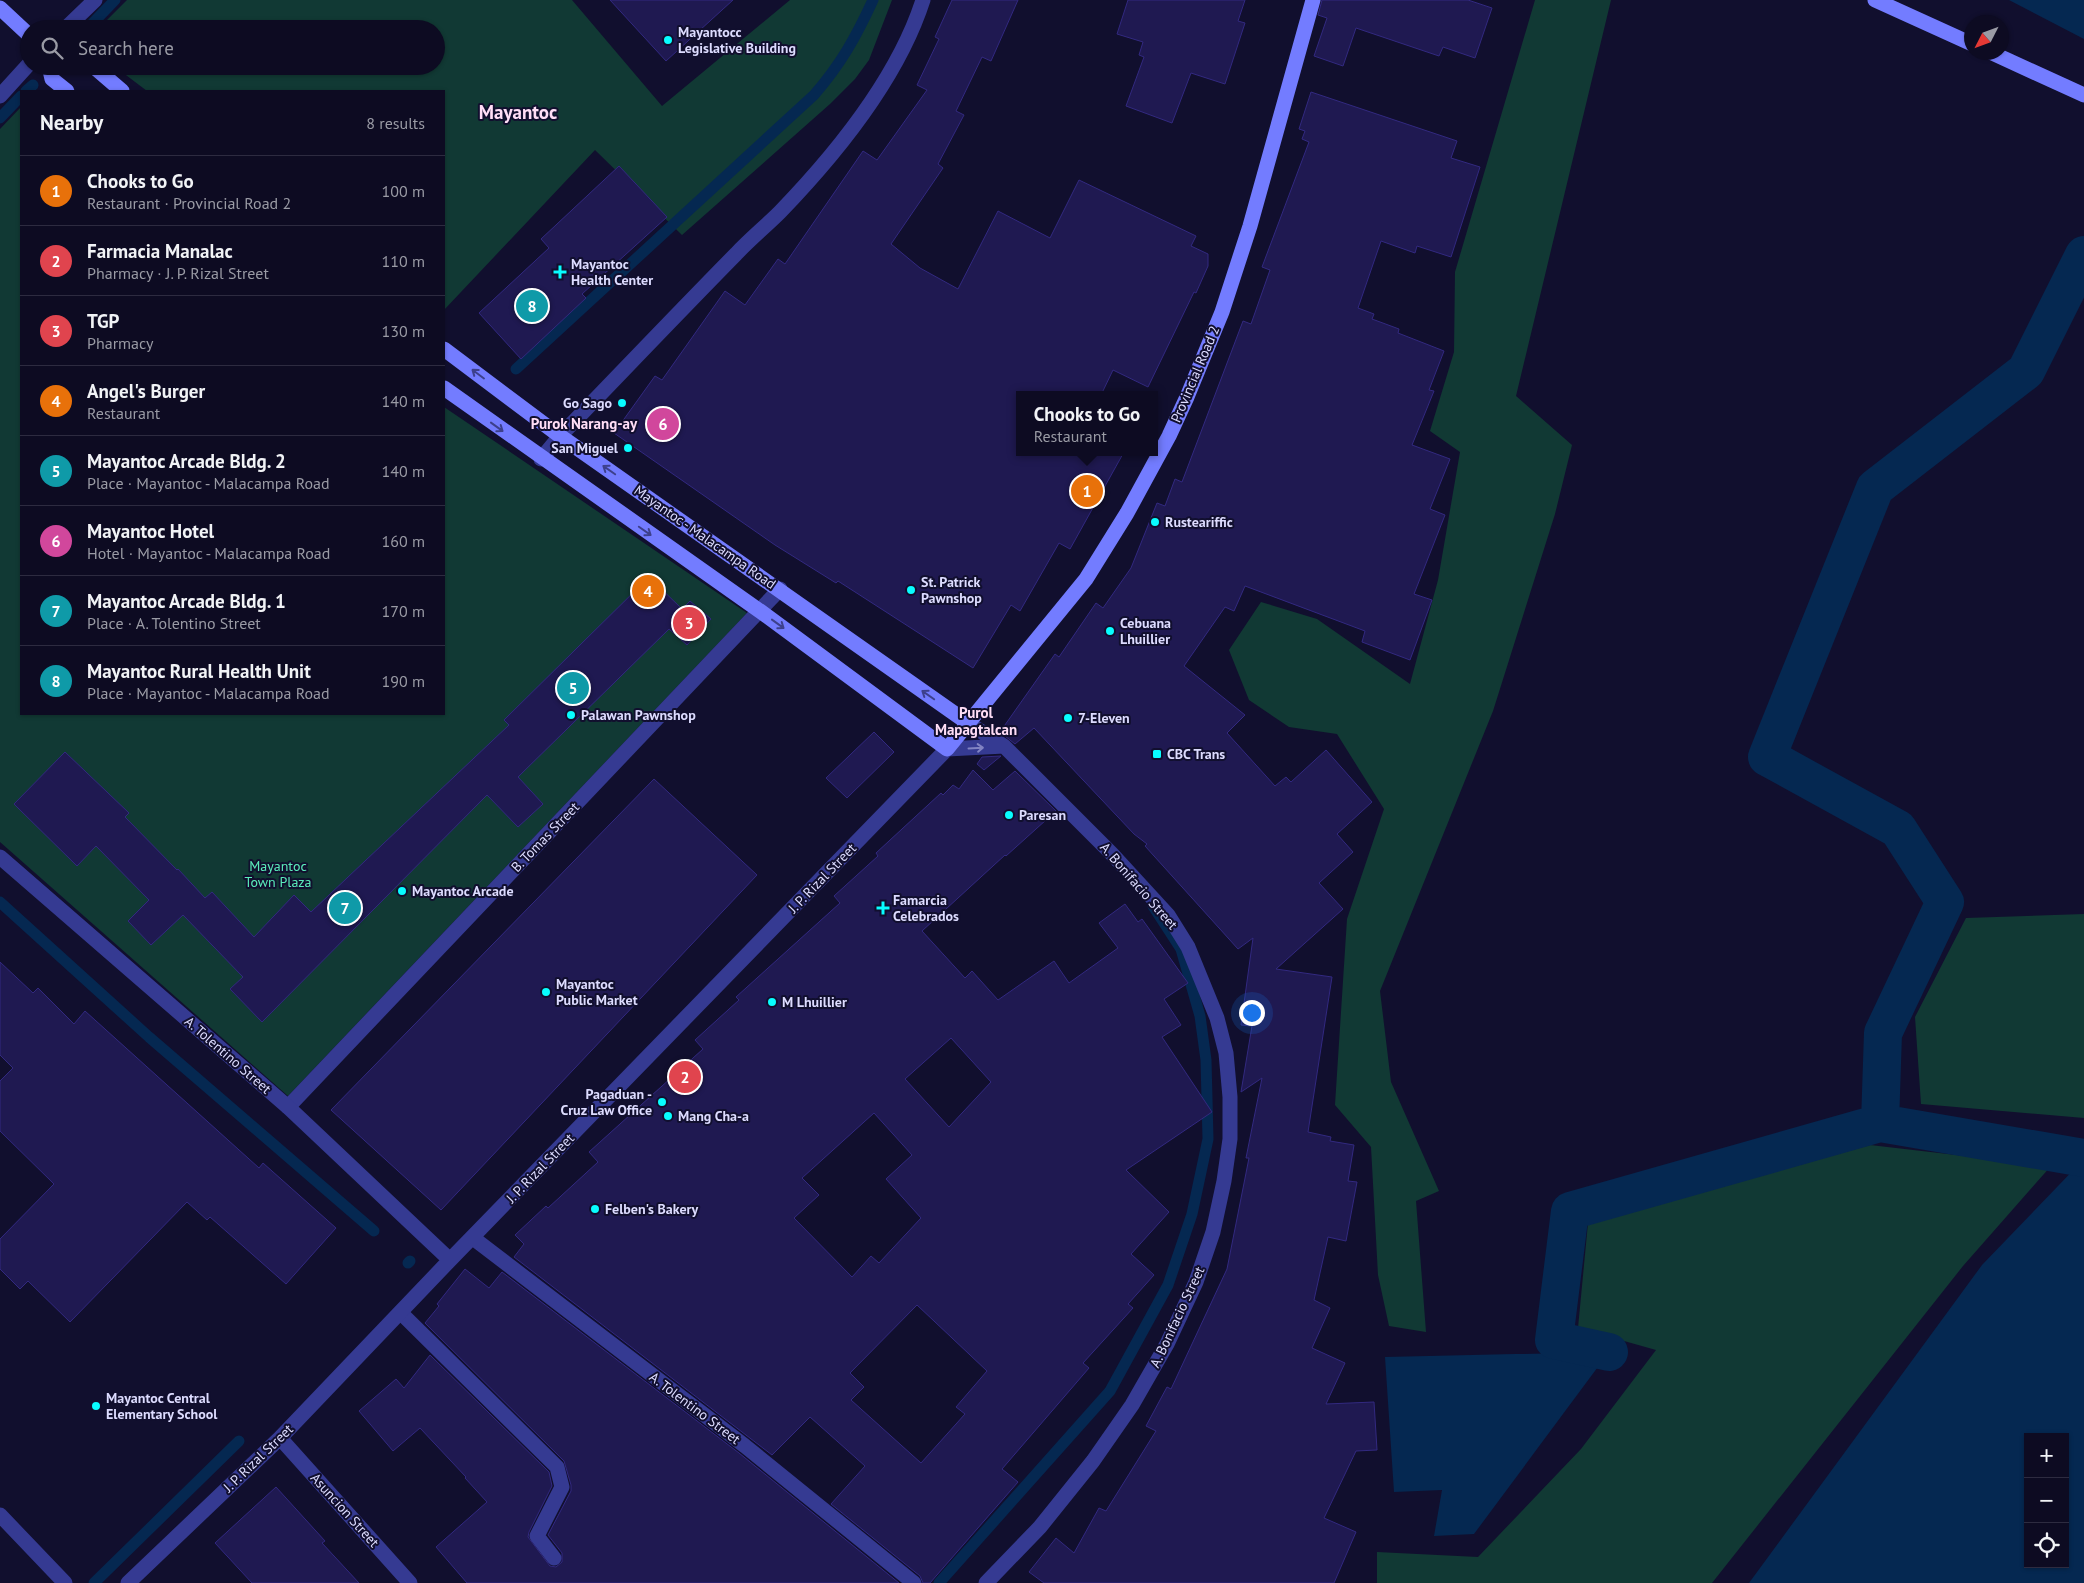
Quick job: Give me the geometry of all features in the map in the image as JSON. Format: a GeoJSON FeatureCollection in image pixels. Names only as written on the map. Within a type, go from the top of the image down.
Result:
{"type":"FeatureCollection","features":[{"type":"Feature","properties":{"kind":"main road","name":"Provincial Road 2"},"geometry":{"type":"LineString","coordinates":[[1158,454],[1172,428],[1222,312],[1250,226],[1313,0]]}},
{"type":"Feature","properties":{"kind":"main road"},"geometry":{"type":"LineString","coordinates":[[1875,0],[1964,40]]}},
{"type":"Feature","properties":{"kind":"main road"},"geometry":{"type":"LineString","coordinates":[[0,8],[20,27]]}},
{"type":"Feature","properties":{"kind":"main road"},"geometry":{"type":"LineString","coordinates":[[2007,60],[2084,95]]}},
{"type":"Feature","properties":{"kind":"main road"},"geometry":{"type":"LineString","coordinates":[[51,75],[52,79],[66,90]]}},
{"type":"Feature","properties":{"kind":"main road"},"geometry":{"type":"LineString","coordinates":[[103,75],[121,90]]}},
{"type":"Feature","properties":{"kind":"main road","name":"Mayantoc - Malacampa Road"},"geometry":{"type":"LineString","coordinates":[[445,350],[560,436],[968,723]]}},
{"type":"Feature","properties":{"kind":"main road"},"geometry":{"type":"LineString","coordinates":[[445,389],[541,459],[760,611],[947,749]]}},
{"type":"Feature","properties":{"kind":"main road","name":"Provincial Road 2"},"geometry":{"type":"LineString","coordinates":[[947,749],[1086,579],[1127,513],[1157,456]]}},
{"type":"Feature","properties":{"kind":"street"},"geometry":{"type":"LineString","coordinates":[[74,20],[95,0]]}},
{"type":"Feature","properties":{"kind":"street"},"geometry":{"type":"LineString","coordinates":[[541,459],[560,436],[816,173],[856,122],[881,85],[903,48],[923,0]]}},
{"type":"Feature","properties":{"kind":"street"},"geometry":{"type":"LineString","coordinates":[[0,96],[20,74]]}},
{"type":"Feature","properties":{"kind":"street","name":"B. Tomas Street"},"geometry":{"type":"LineString","coordinates":[[288,1107],[780,589]]}},
{"type":"Feature","properties":{"kind":"street","name":"A. Bonifacio Street"},"geometry":{"type":"LineString","coordinates":[[968,723],[1004,746],[1066,806],[1144,887],[1168,915],[1188,947],[1217,1018],[1226,1053],[1230,1097],[1230,1139],[1213,1232],[1196,1282],[1167,1344],[1132,1405],[1093,1461],[1040,1527],[986,1583]]}},
{"type":"Feature","properties":{"kind":"street"},"geometry":{"type":"LineString","coordinates":[[947,749],[1004,746]]}},
{"type":"Feature","properties":{"kind":"street","name":"J. P. Rizal Street"},"geometry":{"type":"LineString","coordinates":[[128,1583],[280,1438],[450,1260],[947,749]]}},
{"type":"Feature","properties":{"kind":"street","name":"A. Tolentino Street"},"geometry":{"type":"LineString","coordinates":[[0,857],[288,1107],[450,1260]]}},
{"type":"Feature","properties":{"kind":"street","name":"A. Tolentino Street"},"geometry":{"type":"LineString","coordinates":[[473,1238],[745,1446],[914,1583]]}},
{"type":"Feature","properties":{"kind":"street"},"geometry":{"type":"LineString","coordinates":[[400,1314],[557,1467],[562,1487],[537,1536],[554,1558]]}},
{"type":"Feature","properties":{"kind":"street","name":"Asuncion Street"},"geometry":{"type":"LineString","coordinates":[[280,1438],[410,1583]]}},
{"type":"Feature","properties":{"kind":"street"},"geometry":{"type":"LineString","coordinates":[[0,1515],[65,1583]]}},
{"type":"Feature","properties":{"kind":"green space"},"geometry":{"type":"Polygon","coordinates":[[[127,0],[572,0],[662,106],[790,0],[892,0],[869,60],[855,79],[830,104],[682,235],[595,150],[445,309],[445,90],[146,90],[126,75],[445,75],[445,20],[107,20],[127,0]]]}},
{"type":"Feature","properties":{"kind":"green space"},"geometry":{"type":"Polygon","coordinates":[[[1535,0],[1611,0],[1516,396],[1572,445],[1555,514],[1493,711],[1380,991],[1391,1082],[1439,1191],[1416,1201],[1426,1332],[1389,1326],[1378,1275],[1371,1147],[1335,1105],[1347,919],[1384,809],[1337,734],[1289,727],[1249,700],[1229,650],[1261,602],[1317,619],[1410,684],[1438,580],[1460,452],[1430,431],[1454,352],[1455,272],[1535,0]]]}},
{"type":"Feature","properties":{"kind":"green space","name":"Mayantoc Town Plaza"},"geometry":{"type":"Polygon","coordinates":[[[20,108],[20,715],[445,715],[445,408],[747,613],[288,1096],[0,842],[0,129],[20,108]]]}},
{"type":"Feature","properties":{"kind":"green space"},"geometry":{"type":"Polygon","coordinates":[[[2084,914],[2084,1118],[1921,1104],[1915,1017],[1966,918],[2084,914]]]}},
{"type":"Feature","properties":{"kind":"green space"},"geometry":{"type":"Polygon","coordinates":[[[1870,1145],[2051,1166],[1963,1266],[1712,1583],[1377,1583],[1377,1552],[1478,1557],[1581,1449],[1656,1350],[1578,1328],[1588,1223],[1870,1145]]]}},
{"type":"Feature","properties":{"kind":"water"},"geometry":{"type":"Polygon","coordinates":[[[2009,0],[2084,0],[2084,39],[2009,0]]]}},
{"type":"Feature","properties":{"kind":"water"},"geometry":{"type":"Polygon","coordinates":[[[2084,1159],[2084,1583],[1749,1583],[1982,1265],[2084,1159]]]}},
{"type":"Feature","properties":{"kind":"water"},"geometry":{"type":"Polygon","coordinates":[[[1609,1352],[1474,1534],[1434,1536],[1442,1490],[1394,1492],[1385,1357],[1609,1352]]]}},
{"type":"Feature","properties":{"kind":"building","name":"Mayantocc Legislative Building"},"geometry":{"type":"Polygon","coordinates":[[[610,0],[733,0],[666,61],[610,0]]]}},
{"type":"Feature","properties":{"kind":"building"},"geometry":{"type":"Polygon","coordinates":[[[952,0],[1018,0],[991,61],[982,57],[956,111],[964,115],[938,164],[943,168],[891,244],[920,268],[958,289],[998,211],[1050,238],[1079,180],[1196,236],[1191,246],[1208,254],[1208,266],[1196,293],[1194,292],[1148,387],[1113,370],[1103,391],[1016,391],[1016,456],[1122,456],[1070,549],[1059,543],[1020,611],[1011,605],[973,668],[838,581],[836,583],[775,545],[614,433],[655,376],[662,380],[725,291],[745,305],[778,259],[785,264],[863,151],[877,160],[927,90],[917,85],[939,39],[935,37],[952,0]]]}},
{"type":"Feature","properties":{"kind":"building"},"geometry":{"type":"Polygon","coordinates":[[[1128,0],[1245,0],[1238,21],[1245,23],[1225,84],[1191,73],[1172,123],[1126,106],[1144,57],[1139,55],[1143,42],[1117,34],[1128,0]]]}},
{"type":"Feature","properties":{"kind":"building"},"geometry":{"type":"Polygon","coordinates":[[[1322,0],[1468,0],[1492,8],[1475,58],[1443,47],[1439,56],[1356,28],[1343,66],[1314,56],[1327,18],[1318,15],[1322,0]]]}},
{"type":"Feature","properties":{"kind":"building"},"geometry":{"type":"Polygon","coordinates":[[[1311,92],[1457,141],[1451,158],[1480,167],[1451,257],[1417,246],[1415,253],[1381,241],[1358,308],[1374,314],[1372,319],[1399,329],[1398,333],[1444,351],[1429,390],[1434,391],[1412,445],[1450,459],[1430,509],[1445,515],[1414,594],[1432,600],[1410,660],[1362,642],[1365,631],[1245,586],[1234,611],[1225,607],[1184,666],[1245,715],[1227,733],[1275,786],[1286,777],[1291,782],[1326,750],[1372,802],[1337,834],[1353,852],[1319,883],[1343,909],[1276,969],[1332,977],[1308,1132],[1331,1137],[1330,1141],[1354,1145],[1348,1181],[1357,1182],[1346,1241],[1328,1237],[1314,1300],[1330,1308],[1312,1348],[1345,1363],[1326,1404],[1374,1402],[1377,1450],[1356,1451],[1324,1518],[1356,1532],[1334,1583],[1044,1583],[1029,1572],[1056,1538],[1074,1553],[1099,1508],[1106,1511],[1156,1431],[1146,1426],[1167,1387],[1171,1389],[1227,1269],[1249,1158],[1246,1158],[1262,1078],[1241,1092],[1252,1026],[1241,1025],[1253,938],[1238,949],[1145,846],[1147,844],[1134,834],[1034,728],[1015,744],[1000,732],[1055,654],[1059,657],[1096,603],[1103,608],[1131,568],[1157,503],[1165,506],[1175,479],[1182,482],[1243,321],[1251,324],[1270,270],[1262,267],[1309,142],[1302,139],[1305,131],[1299,129],[1311,92]]]}},
{"type":"Feature","properties":{"kind":"building"},"geometry":{"type":"Polygon","coordinates":[[[619,166],[667,217],[582,294],[586,298],[521,359],[479,313],[549,248],[541,239],[619,166]]]}},
{"type":"Feature","properties":{"kind":"building"},"geometry":{"type":"Polygon","coordinates":[[[649,577],[682,609],[690,601],[711,619],[687,645],[669,629],[518,777],[543,804],[518,827],[487,795],[262,1022],[230,989],[243,977],[183,915],[151,945],[128,921],[149,900],[96,846],[77,866],[14,804],[65,752],[129,813],[125,817],[205,898],[212,892],[254,937],[294,895],[311,912],[509,725],[504,720],[649,577]]]}},
{"type":"Feature","properties":{"kind":"building"},"geometry":{"type":"Polygon","coordinates":[[[874,732],[894,752],[847,798],[826,778],[874,732]]]}},
{"type":"Feature","properties":{"kind":"building"},"geometry":{"type":"Polygon","coordinates":[[[1001,756],[984,770],[977,764],[982,757],[1001,756]]]}},
{"type":"Feature","properties":{"kind":"building"},"geometry":{"type":"Polygon","coordinates":[[[973,770],[993,790],[1015,771],[1056,811],[922,931],[965,978],[972,971],[998,1000],[1054,961],[1069,983],[1118,948],[1099,923],[1125,904],[1138,922],[1142,919],[1188,983],[1164,999],[1181,1025],[1162,1037],[1212,1112],[1126,1170],[1169,1212],[1131,1254],[1154,1275],[1128,1304],[1133,1308],[1083,1363],[1089,1368],[1002,1469],[1018,1482],[930,1583],[923,1583],[920,1576],[831,1504],[865,1466],[810,1417],[772,1455],[514,1257],[524,1244],[515,1235],[546,1206],[548,1208],[598,1162],[589,1152],[703,1049],[695,1040],[739,1000],[736,997],[840,903],[834,896],[878,856],[876,853],[941,793],[943,795],[953,785],[959,789],[973,770]],[[951,1038],[905,1079],[949,1127],[991,1082],[951,1038]],[[874,1113],[802,1178],[819,1195],[794,1218],[852,1277],[871,1256],[879,1263],[921,1218],[886,1179],[912,1155],[874,1113]],[[917,1305],[850,1373],[864,1387],[851,1400],[921,1463],[965,1414],[956,1407],[987,1371],[917,1305]]]}},
{"type":"Feature","properties":{"kind":"building","name":"Mayantoc Public Market"},"geometry":{"type":"Polygon","coordinates":[[[654,779],[757,875],[441,1210],[331,1110],[654,779]]]}},
{"type":"Feature","properties":{"kind":"building"},"geometry":{"type":"Polygon","coordinates":[[[0,962],[33,993],[38,988],[74,1024],[85,1011],[259,1168],[263,1163],[336,1228],[286,1284],[210,1217],[207,1220],[187,1202],[70,1322],[28,1281],[20,1289],[0,1269],[0,1239],[54,1184],[0,1131],[0,1081],[13,1068],[0,1055],[0,962]]]}},
{"type":"Feature","properties":{"kind":"building"},"geometry":{"type":"Polygon","coordinates":[[[465,1269],[489,1288],[502,1272],[739,1453],[899,1583],[467,1583],[436,1547],[487,1502],[420,1428],[393,1451],[359,1411],[396,1379],[404,1388],[430,1355],[549,1472],[552,1486],[528,1537],[550,1566],[556,1567],[562,1562],[562,1553],[548,1535],[571,1491],[564,1461],[425,1323],[439,1306],[437,1304],[465,1269]]]}},
{"type":"Feature","properties":{"kind":"building"},"geometry":{"type":"Polygon","coordinates":[[[276,1487],[325,1541],[322,1543],[359,1583],[252,1583],[215,1543],[276,1487]]]}},
{"type":"Feature","properties":{"kind":"waterway"},"geometry":{"type":"LineString","coordinates":[[96,20],[115,0]]}},
{"type":"Feature","properties":{"kind":"waterway"},"geometry":{"type":"LineString","coordinates":[[516,369],[814,95],[847,50],[873,0]]}},
{"type":"Feature","properties":{"kind":"waterway"},"geometry":{"type":"LineString","coordinates":[[27,90],[33,85]]}},
{"type":"Feature","properties":{"kind":"waterway"},"geometry":{"type":"LineString","coordinates":[[0,118],[20,97]]}},
{"type":"Feature","properties":{"kind":"waterway"},"geometry":{"type":"LineString","coordinates":[[2084,255],[2026,371],[1875,488],[1767,757],[1898,829],[1945,902],[1883,1033],[1880,1123],[2084,1158]]}},
{"type":"Feature","properties":{"kind":"waterway"},"geometry":{"type":"LineString","coordinates":[[0,902],[149,1037],[374,1231]]}},
{"type":"Feature","properties":{"kind":"waterway"},"geometry":{"type":"LineString","coordinates":[[939,1583],[1110,1391],[1168,1285],[1192,1214],[1208,1139],[1206,1060],[1200,1016],[1181,949],[1153,906]]}},
{"type":"Feature","properties":{"kind":"waterway"},"geometry":{"type":"LineString","coordinates":[[1609,1352],[1554,1340],[1570,1211],[1880,1123]]}},
{"type":"Feature","properties":{"kind":"waterway"},"geometry":{"type":"LineString","coordinates":[[94,1583],[239,1441]]}},
{"type":"Feature","properties":{"kind":"place","name":"Mayantocc Legislative Building"},"geometry":{"type":"Point","coordinates":[668,40]}},
{"type":"Feature","properties":{"kind":"place","name":"Mayantoc Health Center"},"geometry":{"type":"Point","coordinates":[560,272]}},
{"type":"Feature","properties":{"kind":"place","name":"Mayantoc Rural Health Unit"},"geometry":{"type":"Point","coordinates":[532,306]}},
{"type":"Feature","properties":{"kind":"place","name":"Go Sago"},"geometry":{"type":"Point","coordinates":[622,403]}},
{"type":"Feature","properties":{"kind":"place","name":"Mayantoc Hotel"},"geometry":{"type":"Point","coordinates":[663,424]}},
{"type":"Feature","properties":{"kind":"place","name":"San Miguel"},"geometry":{"type":"Point","coordinates":[628,448]}},
{"type":"Feature","properties":{"kind":"place","name":"Chooks to Go"},"geometry":{"type":"Point","coordinates":[1087,491]}},
{"type":"Feature","properties":{"kind":"place","name":"Rusteariffic"},"geometry":{"type":"Point","coordinates":[1155,522]}},
{"type":"Feature","properties":{"kind":"place","name":"St. Patrick Pawnshop"},"geometry":{"type":"Point","coordinates":[911,590]}},
{"type":"Feature","properties":{"kind":"place","name":"Angel's Burger"},"geometry":{"type":"Point","coordinates":[648,591]}},
{"type":"Feature","properties":{"kind":"place","name":"TGP"},"geometry":{"type":"Point","coordinates":[689,623]}},
{"type":"Feature","properties":{"kind":"place","name":"Cebuana Lhuillier"},"geometry":{"type":"Point","coordinates":[1110,631]}},
{"type":"Feature","properties":{"kind":"place","name":"Mayantoc Arcade Bldg. 2"},"geometry":{"type":"Point","coordinates":[573,688]}},
{"type":"Feature","properties":{"kind":"place","name":"Palawan Pawnshop"},"geometry":{"type":"Point","coordinates":[571,715]}},
{"type":"Feature","properties":{"kind":"place","name":"7-Eleven"},"geometry":{"type":"Point","coordinates":[1068,718]}},
{"type":"Feature","properties":{"kind":"place","name":"CBC Trans"},"geometry":{"type":"Point","coordinates":[1157,754]}},
{"type":"Feature","properties":{"kind":"place","name":"Paresan"},"geometry":{"type":"Point","coordinates":[1009,815]}},
{"type":"Feature","properties":{"kind":"place","name":"Mayantoc Arcade"},"geometry":{"type":"Point","coordinates":[402,891]}},
{"type":"Feature","properties":{"kind":"place","name":"Mayantoc Arcade Bldg. 1"},"geometry":{"type":"Point","coordinates":[345,908]}},
{"type":"Feature","properties":{"kind":"place","name":"Famarcia Celebrados"},"geometry":{"type":"Point","coordinates":[883,908]}},
{"type":"Feature","properties":{"kind":"place","name":"Mayantoc Public Market"},"geometry":{"type":"Point","coordinates":[546,992]}},
{"type":"Feature","properties":{"kind":"place","name":"M Lhuillier"},"geometry":{"type":"Point","coordinates":[772,1002]}},
{"type":"Feature","properties":{"kind":"place","name":"Farmacia Manalac"},"geometry":{"type":"Point","coordinates":[685,1077]}},
{"type":"Feature","properties":{"kind":"place","name":"Pagaduan - Cruz Law Office"},"geometry":{"type":"Point","coordinates":[662,1102]}},
{"type":"Feature","properties":{"kind":"place","name":"Mang Cha-a"},"geometry":{"type":"Point","coordinates":[668,1116]}},
{"type":"Feature","properties":{"kind":"place","name":"Felben's Bakery"},"geometry":{"type":"Point","coordinates":[595,1209]}},
{"type":"Feature","properties":{"kind":"place","name":"Mayantoc Central Elementary School"},"geometry":{"type":"Point","coordinates":[96,1406]}},
{"type":"Feature","properties":{"kind":"district","name":"Mayantoc"},"geometry":{"type":"Point","coordinates":[518,112]}},
{"type":"Feature","properties":{"kind":"district","name":"Purok Narang-ay"},"geometry":{"type":"Point","coordinates":[584,424]}},
{"type":"Feature","properties":{"kind":"district","name":"Purol Mapagtalcan"},"geometry":{"type":"Point","coordinates":[976,722]}}]}
